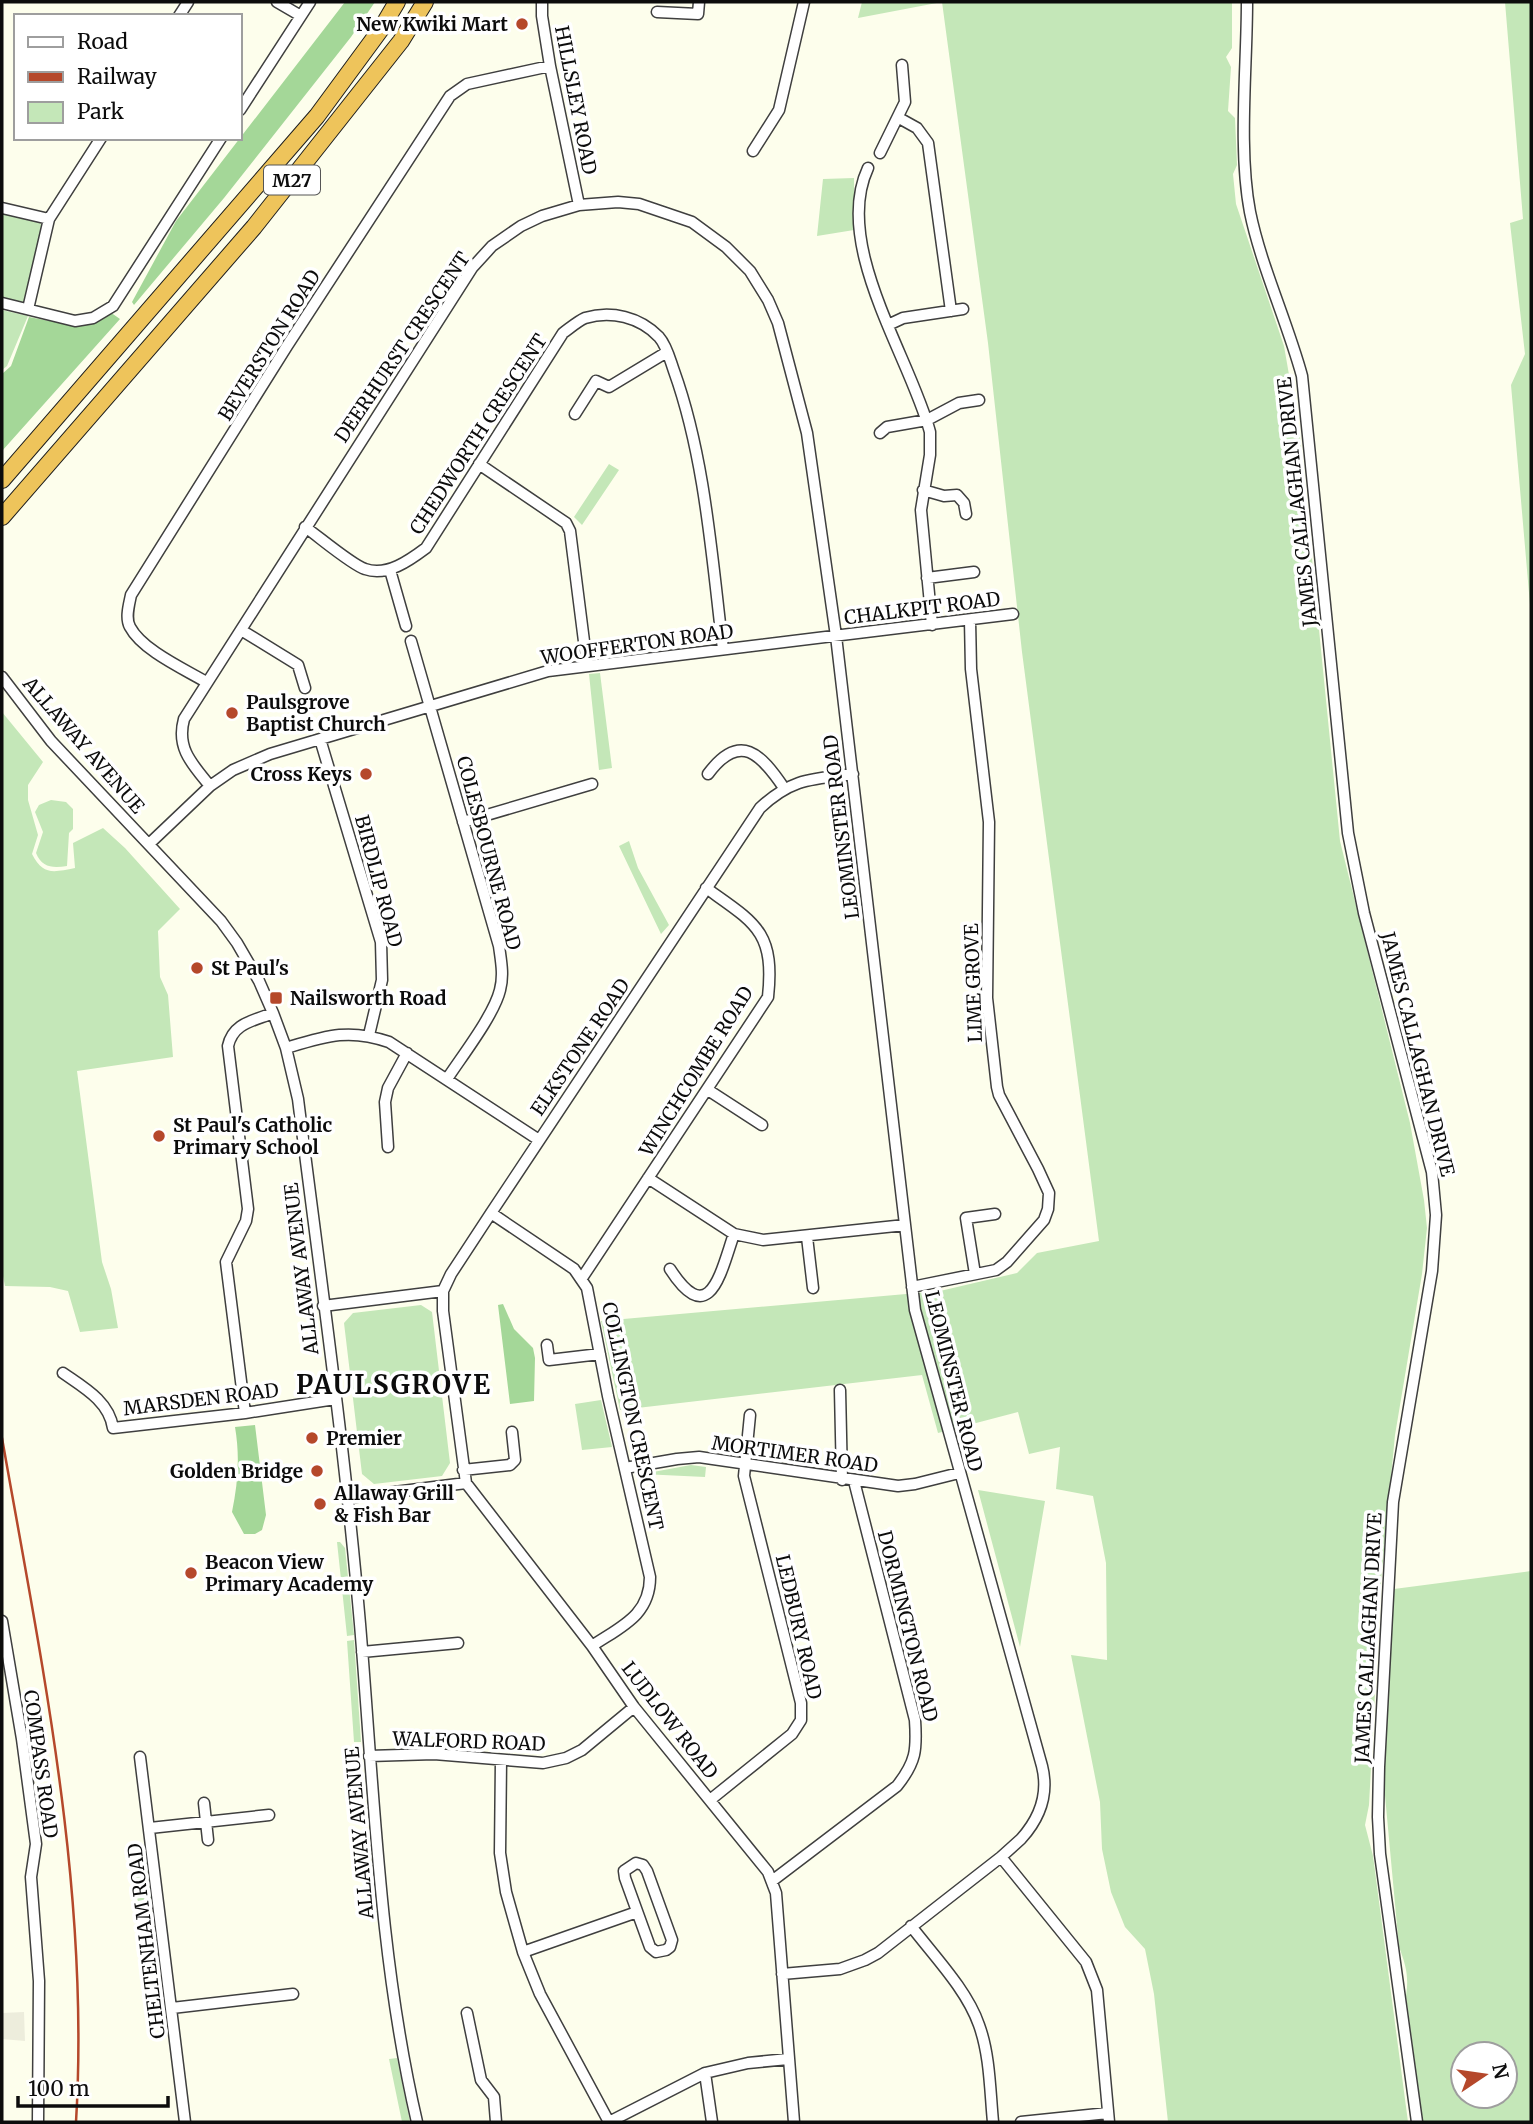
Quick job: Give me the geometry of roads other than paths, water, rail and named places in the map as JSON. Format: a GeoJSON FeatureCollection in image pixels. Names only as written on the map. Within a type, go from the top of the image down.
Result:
{"type":"FeatureCollection","features":[{"type":"Feature","properties":{"kind":"highway","name":"M27"},"geometry":{"type":"LineString","coordinates":[[2,480],[317,116],[381,29],[397,2]]}},
{"type":"Feature","properties":{"kind":"highway","name":"M27"},"geometry":{"type":"LineString","coordinates":[[2,517],[254,227],[401,41],[425,2]]}},
{"type":"Feature","properties":{"kind":"street"},"geometry":{"type":"LineString","coordinates":[[278,2],[301,16]]}},
{"type":"Feature","properties":{"kind":"street"},"geometry":{"type":"LineString","coordinates":[[242,107],[310,2]]}},
{"type":"Feature","properties":{"kind":"street","name":"HILLSLEY ROAD"},"geometry":{"type":"LineString","coordinates":[[542,2],[550,66],[579,205]]}},
{"type":"Feature","properties":{"kind":"street"},"geometry":{"type":"LineString","coordinates":[[657,12],[698,14],[699,2]]}},
{"type":"Feature","properties":{"kind":"street"},"geometry":{"type":"LineString","coordinates":[[753,150],[779,110],[804,2]]}},
{"type":"Feature","properties":{"kind":"street","name":"JAMES CALLAGHAN DRIVE"},"geometry":{"type":"LineString","coordinates":[[1247,2],[1245,143],[1248,202],[1258,245],[1289,328],[1303,376],[1352,861],[1424,1139],[1435,1194],[1432,1271],[1393,1502],[1378,1767],[1380,1854],[1417,2122]]}},
{"type":"Feature","properties":{"kind":"street"},"geometry":{"type":"LineString","coordinates":[[880,153],[905,102],[902,65]]}},
{"type":"Feature","properties":{"kind":"street","name":"BEVERSTON ROAD"},"geometry":{"type":"LineString","coordinates":[[206,682],[139,639],[129,625],[131,595],[287,346],[450,96],[467,84],[550,66]]}},
{"type":"Feature","properties":{"kind":"street"},"geometry":{"type":"LineString","coordinates":[[888,325],[903,318],[957,310],[928,143],[916,128],[899,118]]}},
{"type":"Feature","properties":{"kind":"street"},"geometry":{"type":"LineString","coordinates":[[28,309],[49,219],[99,140]]}},
{"type":"Feature","properties":{"kind":"street"},"geometry":{"type":"LineString","coordinates":[[2,303],[75,321],[93,318],[113,306],[220,140]]}},
{"type":"Feature","properties":{"kind":"street"},"geometry":{"type":"LineString","coordinates":[[868,168],[862,182],[860,226],[867,268],[930,432],[930,455],[921,510],[932,625]]}},
{"type":"Feature","properties":{"kind":"street","name":"DEERHURST CRESCENT"},"geometry":{"type":"LineString","coordinates":[[210,786],[186,757],[181,730],[184,719],[206,682],[472,268],[492,246],[521,226],[542,216],[579,205],[618,202],[639,204],[692,222],[726,247],[750,271],[768,300],[785,346],[807,433],[836,636]]}},
{"type":"Feature","properties":{"kind":"street"},"geometry":{"type":"LineString","coordinates":[[2,208],[49,219]]}},
{"type":"Feature","properties":{"kind":"street","name":"CHEDWORTH CRESCENT"},"geometry":{"type":"LineString","coordinates":[[390,570],[409,561],[426,548],[563,333],[583,319],[606,314],[628,317],[660,338],[681,391],[694,443],[711,548],[723,649]]}},
{"type":"Feature","properties":{"kind":"street"},"geometry":{"type":"LineString","coordinates":[[575,414],[596,380],[609,387],[667,352]]}},
{"type":"Feature","properties":{"kind":"street"},"geometry":{"type":"LineString","coordinates":[[880,433],[887,427],[927,420],[959,403],[979,400]]}},
{"type":"Feature","properties":{"kind":"street"},"geometry":{"type":"LineString","coordinates":[[479,464],[566,523],[570,531],[587,665]]}},
{"type":"Feature","properties":{"kind":"street"},"geometry":{"type":"LineString","coordinates":[[923,490],[944,496],[957,495],[964,503],[966,514]]}},
{"type":"Feature","properties":{"kind":"street"},"geometry":{"type":"LineString","coordinates":[[305,527],[365,570],[390,570],[406,626]]}},
{"type":"Feature","properties":{"kind":"street"},"geometry":{"type":"LineString","coordinates":[[927,578],[974,572]]}},
{"type":"Feature","properties":{"kind":"street","name":"CHALKPIT ROAD"},"geometry":{"type":"LineString","coordinates":[[836,636],[1013,614]]}},
{"type":"Feature","properties":{"kind":"street","name":"LIME GROVE"},"geometry":{"type":"LineString","coordinates":[[912,1287],[996,1269],[1007,1262],[1033,1233],[1044,1220],[1048,1209],[1049,1193],[999,1095],[988,1020],[989,822],[971,669],[970,620]]}},
{"type":"Feature","properties":{"kind":"street"},"geometry":{"type":"LineString","coordinates":[[241,630],[298,665],[304,688]]}},
{"type":"Feature","properties":{"kind":"street","name":"WOOFFERTON ROAD"},"geometry":{"type":"LineString","coordinates":[[149,844],[210,786],[233,770],[270,754],[548,671],[836,636]]}},
{"type":"Feature","properties":{"kind":"street","name":"LEOMINSTER ROAD"},"geometry":{"type":"LineString","coordinates":[[782,1974],[847,1967],[878,1953],[1021,1839],[1036,1820],[1044,1797],[1044,1773],[915,1310],[836,636]]}},
{"type":"Feature","properties":{"kind":"street","name":"COLESBOURNE ROAD"},"geometry":{"type":"LineString","coordinates":[[411,641],[499,946],[502,972],[500,991],[493,1008],[447,1079]]}},
{"type":"Feature","properties":{"kind":"street","name":"ALLAWAY AVENUE"},"geometry":{"type":"LineString","coordinates":[[2,677],[51,741],[221,921],[259,981],[286,1048],[298,1099],[347,1498],[379,1870],[391,1977],[417,2122]]}},
{"type":"Feature","properties":{"kind":"street","name":"BIRDLIP ROAD"},"geometry":{"type":"LineString","coordinates":[[320,739],[381,942],[382,979],[369,1035]]}},
{"type":"Feature","properties":{"kind":"street"},"geometry":{"type":"LineString","coordinates":[[708,774],[719,759],[731,752],[744,752],[761,757],[784,788]]}},
{"type":"Feature","properties":{"kind":"street","name":"ELKSTONE ROAD"},"geometry":{"type":"LineString","coordinates":[[443,1291],[491,1213],[760,808],[784,788],[806,780],[852,774]]}},
{"type":"Feature","properties":{"kind":"street"},"geometry":{"type":"LineString","coordinates":[[463,822],[592,784]]}},
{"type":"Feature","properties":{"kind":"street","name":"WINCHCOMBE ROAD"},"geometry":{"type":"LineString","coordinates":[[582,1278],[768,997],[771,970],[765,942],[752,922],[706,888]]}},
{"type":"Feature","properties":{"kind":"street"},"geometry":{"type":"LineString","coordinates":[[246,1413],[226,1262],[246,1221],[248,1209],[228,1046],[230,1036],[237,1027],[272,1013]]}},
{"type":"Feature","properties":{"kind":"street"},"geometry":{"type":"LineString","coordinates":[[286,1048],[330,1035],[352,1033],[390,1042],[539,1140]]}},
{"type":"Feature","properties":{"kind":"street"},"geometry":{"type":"LineString","coordinates":[[388,1147],[387,1095],[407,1053]]}},
{"type":"Feature","properties":{"kind":"street"},"geometry":{"type":"LineString","coordinates":[[708,1090],[762,1125]]}},
{"type":"Feature","properties":{"kind":"street"},"geometry":{"type":"LineString","coordinates":[[648,1178],[734,1234],[763,1240],[905,1225]]}},
{"type":"Feature","properties":{"kind":"street"},"geometry":{"type":"LineString","coordinates":[[491,1213],[574,1269],[582,1278]]}},
{"type":"Feature","properties":{"kind":"street"},"geometry":{"type":"LineString","coordinates":[[975,1274],[966,1218],[995,1214]]}},
{"type":"Feature","properties":{"kind":"street"},"geometry":{"type":"LineString","coordinates":[[670,1269],[685,1290],[696,1295],[706,1295],[715,1288],[734,1234]]}},
{"type":"Feature","properties":{"kind":"street"},"geometry":{"type":"LineString","coordinates":[[807,1237],[813,1287]]}},
{"type":"Feature","properties":{"kind":"street","name":"COLLINGTON CRESCENT"},"geometry":{"type":"LineString","coordinates":[[582,1278],[587,1288],[650,1577],[650,1589],[640,1613],[592,1646]]}},
{"type":"Feature","properties":{"kind":"street"},"geometry":{"type":"LineString","coordinates":[[323,1306],[443,1291],[443,1311],[466,1483],[347,1498]]}},
{"type":"Feature","properties":{"kind":"street"},"geometry":{"type":"LineString","coordinates":[[547,1345],[548,1360],[600,1354]]}},
{"type":"Feature","properties":{"kind":"street","name":"MARSDEN ROAD"},"geometry":{"type":"LineString","coordinates":[[63,1373],[100,1402],[106,1409],[113,1428],[246,1413],[335,1399]]}},
{"type":"Feature","properties":{"kind":"street","name":"DORMINGTON ROAD"},"geometry":{"type":"LineString","coordinates":[[772,1881],[897,1786],[910,1770],[917,1743],[915,1720],[848,1481],[841,1390]]}},
{"type":"Feature","properties":{"kind":"street"},"geometry":{"type":"LineString","coordinates":[[746,1466],[750,1415]]}},
{"type":"Feature","properties":{"kind":"street"},"geometry":{"type":"LineString","coordinates":[[463,1470],[510,1465],[516,1460],[512,1433]]}},
{"type":"Feature","properties":{"kind":"street","name":"MORTIMER ROAD"},"geometry":{"type":"LineString","coordinates":[[625,1468],[699,1457],[848,1481],[898,1486],[959,1473]]}},
{"type":"Feature","properties":{"kind":"street","name":"LEDBURY ROAD"},"geometry":{"type":"LineString","coordinates":[[710,1800],[792,1734],[801,1720],[801,1703],[744,1476],[746,1466]]}},
{"type":"Feature","properties":{"kind":"street","name":"LUDLOW ROAD"},"geometry":{"type":"LineString","coordinates":[[466,1483],[592,1646],[634,1707],[768,1872],[776,1893],[794,2122]]}},
{"type":"Feature","properties":{"kind":"street","name":"COMPASS ROAD"},"geometry":{"type":"LineString","coordinates":[[2,1621],[36,1844],[31,1877],[39,1981],[38,2122]]}},
{"type":"Feature","properties":{"kind":"street"},"geometry":{"type":"LineString","coordinates":[[362,1653],[458,1643]]}},
{"type":"Feature","properties":{"kind":"street","name":"WALFORD ROAD"},"geometry":{"type":"LineString","coordinates":[[369,1756],[434,1754],[543,1763],[566,1758],[582,1750],[634,1707]]}},
{"type":"Feature","properties":{"kind":"street","name":"CHELTENHAM ROAD"},"geometry":{"type":"LineString","coordinates":[[141,1757],[185,2122]]}},
{"type":"Feature","properties":{"kind":"street"},"geometry":{"type":"LineString","coordinates":[[501,1760],[500,1853],[506,1892],[523,1952],[540,1994],[609,2122],[705,2073],[748,2063],[788,2059]]}},
{"type":"Feature","properties":{"kind":"street"},"geometry":{"type":"LineString","coordinates":[[204,1803],[208,1840]]}},
{"type":"Feature","properties":{"kind":"street"},"geometry":{"type":"LineString","coordinates":[[150,1828],[269,1815]]}},
{"type":"Feature","properties":{"kind":"street"},"geometry":{"type":"LineString","coordinates":[[1001,1857],[1074,1946],[1092,1975],[1097,1990],[1109,2118],[1021,2122]]}},
{"type":"Feature","properties":{"kind":"street"},"geometry":{"type":"LineString","coordinates":[[636,1863],[643,1865],[647,1871],[671,1940],[670,1947],[656,1952],[650,1947],[637,1912],[624,1871],[636,1863]]}},
{"type":"Feature","properties":{"kind":"street"},"geometry":{"type":"LineString","coordinates":[[523,1952],[637,1912]]}},
{"type":"Feature","properties":{"kind":"street"},"geometry":{"type":"LineString","coordinates":[[911,1926],[971,2005],[980,2026],[985,2043],[993,2122]]}},
{"type":"Feature","properties":{"kind":"street"},"geometry":{"type":"LineString","coordinates":[[172,2008],[293,1994]]}},
{"type":"Feature","properties":{"kind":"street"},"geometry":{"type":"LineString","coordinates":[[467,2013],[481,2080],[494,2097],[496,2122]]}},
{"type":"Feature","properties":{"kind":"street"},"geometry":{"type":"LineString","coordinates":[[705,2073],[712,2122]]}},
{"type":"Feature","properties":{"kind":"railway"},"geometry":{"type":"LineString","coordinates":[[2,1438],[47,1693],[69,1864],[76,1950],[76,2122]]}},
{"type":"Feature","properties":{"kind":"place","name":"New Kwiki Mart"},"geometry":{"type":"Point","coordinates":[522,24]}},
{"type":"Feature","properties":{"kind":"place","name":"Paulsgrove Baptist Church"},"geometry":{"type":"Point","coordinates":[232,713]}},
{"type":"Feature","properties":{"kind":"place","name":"Cross Keys"},"geometry":{"type":"Point","coordinates":[366,774]}},
{"type":"Feature","properties":{"kind":"place","name":"St Paul's"},"geometry":{"type":"Point","coordinates":[197,968]}},
{"type":"Feature","properties":{"kind":"place","name":"Nailsworth Road"},"geometry":{"type":"Point","coordinates":[276,998]}},
{"type":"Feature","properties":{"kind":"place","name":"St Paul's Catholic Primary School"},"geometry":{"type":"Point","coordinates":[159,1136]}},
{"type":"Feature","properties":{"kind":"place","name":"Premier"},"geometry":{"type":"Point","coordinates":[312,1438]}},
{"type":"Feature","properties":{"kind":"place","name":"Golden Bridge"},"geometry":{"type":"Point","coordinates":[317,1471]}},
{"type":"Feature","properties":{"kind":"place","name":"Allaway Grill & Fish Bar"},"geometry":{"type":"Point","coordinates":[320,1504]}},
{"type":"Feature","properties":{"kind":"place","name":"Beacon View Primary Academy"},"geometry":{"type":"Point","coordinates":[191,1573]}},
{"type":"Feature","properties":{"kind":"district","name":"PAULSGROVE"},"geometry":{"type":"Point","coordinates":[394,1384]}}]}
